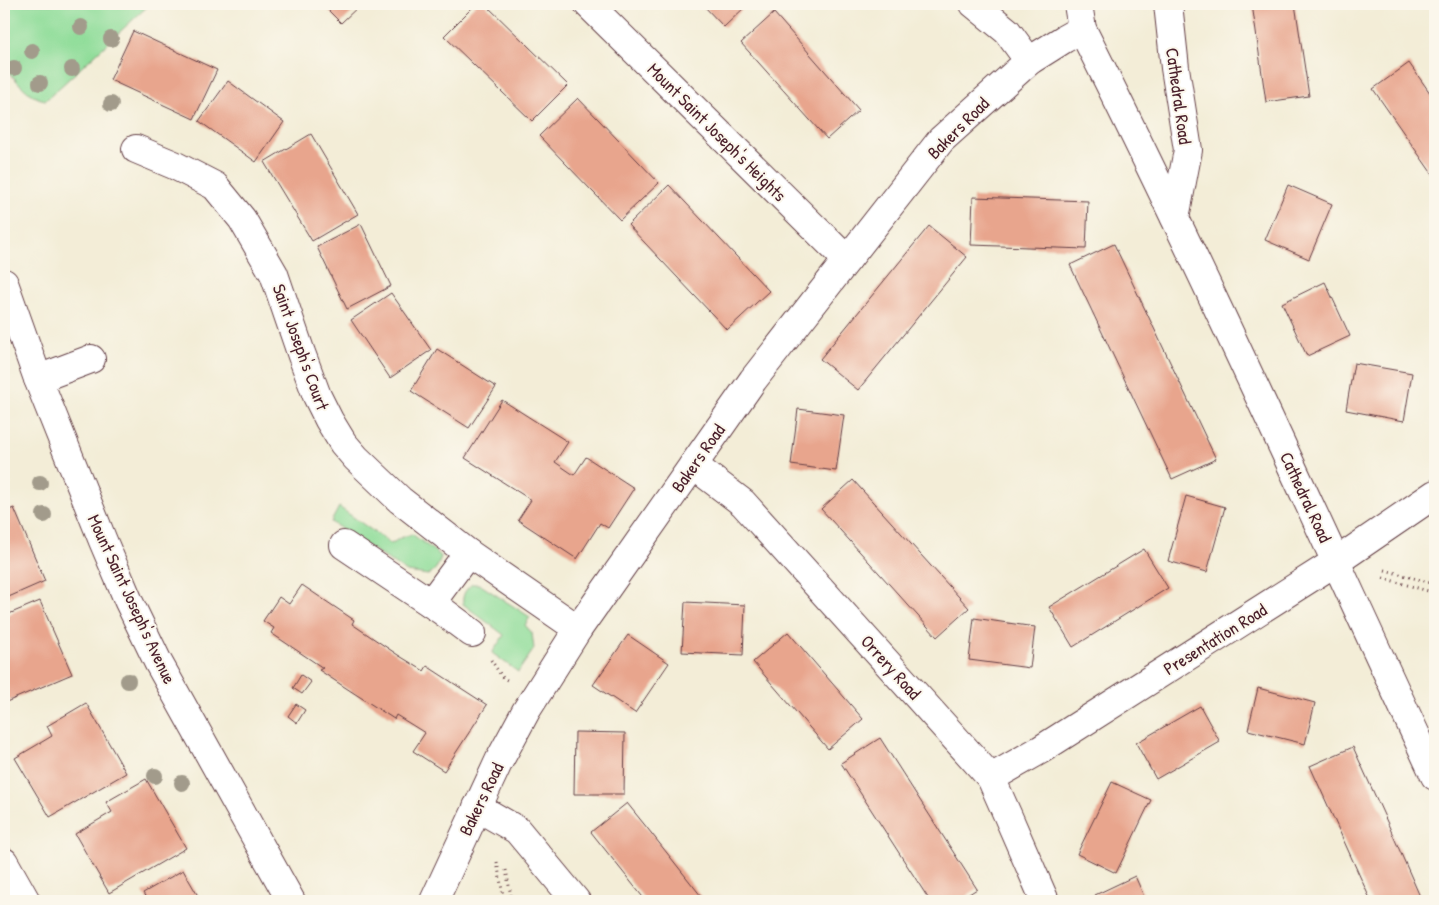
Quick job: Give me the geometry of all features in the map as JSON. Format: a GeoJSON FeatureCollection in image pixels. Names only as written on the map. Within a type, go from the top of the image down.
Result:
{"type":"FeatureCollection","features":[{"type":"Feature","properties":{"kind":"street","name":"Mount Saint Joseph's Heights"},"geometry":{"type":"LineString","coordinates":[[588,4],[847,260]]}},
{"type":"Feature","properties":{"kind":"street"},"geometry":{"type":"LineString","coordinates":[[974,4],[1007,31],[1029,62]]}},
{"type":"Feature","properties":{"kind":"street","name":"Cathedral Road"},"geometry":{"type":"LineString","coordinates":[[1168,4],[1175,68],[1188,150],[1175,218]]}},
{"type":"Feature","properties":{"kind":"street","name":"Bakers Road"},"geometry":{"type":"LineString","coordinates":[[434,901],[477,807],[526,711],[578,629],[753,380],[941,140],[1029,62],[1064,39],[1080,17]]}},
{"type":"Feature","properties":{"kind":"street","name":"Cathedral Road"},"geometry":{"type":"LineString","coordinates":[[1080,17],[1337,562],[1435,776]]}},
{"type":"Feature","properties":{"kind":"street","name":"Saint Joseph's Court"},"geometry":{"type":"LineString","coordinates":[[136,149],[174,165],[215,186],[242,219],[274,274],[317,396],[329,420],[356,458],[400,500],[468,553],[578,629]]}},
{"type":"Feature","properties":{"kind":"street","name":"Mount Saint Joseph's Avenue"},"geometry":{"type":"LineString","coordinates":[[4,283],[38,379],[129,602],[158,662],[291,901]]}},
{"type":"Feature","properties":{"kind":"street"},"geometry":{"type":"LineString","coordinates":[[38,379],[91,359]]}},
{"type":"Feature","properties":{"kind":"street","name":"Orrery Road"},"geometry":{"type":"LineString","coordinates":[[693,465],[743,503],[991,778],[1045,901]]}},
{"type":"Feature","properties":{"kind":"street","name":"Presentation Road"},"geometry":{"type":"LineString","coordinates":[[991,778],[1040,750],[1337,562],[1435,494]]}},
{"type":"Feature","properties":{"kind":"street"},"geometry":{"type":"LineString","coordinates":[[344,545],[472,633]]}},
{"type":"Feature","properties":{"kind":"street"},"geometry":{"type":"LineString","coordinates":[[431,603],[468,553]]}},
{"type":"Feature","properties":{"kind":"street"},"geometry":{"type":"LineString","coordinates":[[477,807],[517,830],[576,901]]}},
{"type":"Feature","properties":{"kind":"street"},"geometry":{"type":"LineString","coordinates":[[4,862],[26,901]]}},
{"type":"Feature","properties":{"kind":"path"},"geometry":{"type":"LineString","coordinates":[[1385,570],[1435,584]]}},
{"type":"Feature","properties":{"kind":"path"},"geometry":{"type":"LineString","coordinates":[[1383,578],[1435,593]]}},
{"type":"Feature","properties":{"kind":"path"},"geometry":{"type":"LineString","coordinates":[[497,862],[504,901]]}},
{"type":"Feature","properties":{"kind":"path"},"geometry":{"type":"LineString","coordinates":[[506,869],[512,901]]}},
{"type":"Feature","properties":{"kind":"green space"},"geometry":{"type":"Polygon","coordinates":[[[4,4],[150,4],[46,100],[33,96],[28,92],[4,66],[4,4]]]}},
{"type":"Feature","properties":{"kind":"green space"},"geometry":{"type":"Polygon","coordinates":[[[339,507],[391,544],[400,538],[412,534],[441,556],[437,567],[428,575],[407,572],[331,522],[339,507]]]}},
{"type":"Feature","properties":{"kind":"green space"},"geometry":{"type":"Polygon","coordinates":[[[472,584],[479,584],[530,617],[525,625],[532,633],[534,649],[518,672],[492,653],[504,635],[463,604],[464,593],[472,584]]]}},
{"type":"Feature","properties":{"kind":"building"},"geometry":{"type":"Polygon","coordinates":[[[322,4],[361,4],[341,23],[322,4]]]}},
{"type":"Feature","properties":{"kind":"building"},"geometry":{"type":"Polygon","coordinates":[[[476,4],[485,4],[568,85],[532,121],[444,36],[476,4]]]}},
{"type":"Feature","properties":{"kind":"building"},"geometry":{"type":"Polygon","coordinates":[[[702,4],[748,4],[724,27],[702,4]]]}},
{"type":"Feature","properties":{"kind":"building"},"geometry":{"type":"Polygon","coordinates":[[[1252,4],[1295,4],[1309,96],[1266,102],[1252,4]]]}},
{"type":"Feature","properties":{"kind":"building"},"geometry":{"type":"Polygon","coordinates":[[[774,13],[859,110],[827,139],[741,43],[774,13]]]}},
{"type":"Feature","properties":{"kind":"building"},"geometry":{"type":"Polygon","coordinates":[[[133,31],[217,70],[194,119],[110,80],[133,31]]]}},
{"type":"Feature","properties":{"kind":"building"},"geometry":{"type":"Polygon","coordinates":[[[1409,63],[1435,100],[1435,178],[1373,89],[1409,63]]]}},
{"type":"Feature","properties":{"kind":"building"},"geometry":{"type":"Polygon","coordinates":[[[228,81],[284,122],[256,162],[199,121],[228,81]]]}},
{"type":"Feature","properties":{"kind":"building"},"geometry":{"type":"Polygon","coordinates":[[[578,98],[659,183],[620,220],[539,136],[578,98]]]}},
{"type":"Feature","properties":{"kind":"building"},"geometry":{"type":"Polygon","coordinates":[[[311,134],[358,214],[312,241],[264,162],[311,134]]]}},
{"type":"Feature","properties":{"kind":"building"},"geometry":{"type":"Polygon","coordinates":[[[669,185],[769,291],[727,330],[628,225],[669,185]]]}},
{"type":"Feature","properties":{"kind":"building"},"geometry":{"type":"Polygon","coordinates":[[[1288,185],[1332,204],[1309,259],[1265,240],[1288,185]]]}},
{"type":"Feature","properties":{"kind":"building"},"geometry":{"type":"Polygon","coordinates":[[[973,197],[1088,201],[1086,249],[971,245],[973,197]]]}},
{"type":"Feature","properties":{"kind":"building"},"geometry":{"type":"Polygon","coordinates":[[[361,224],[391,286],[347,309],[317,247],[361,224]]]}},
{"type":"Feature","properties":{"kind":"building"},"geometry":{"type":"Polygon","coordinates":[[[929,226],[967,257],[858,390],[820,359],[929,226]]]}},
{"type":"Feature","properties":{"kind":"building"},"geometry":{"type":"Polygon","coordinates":[[[1114,244],[1216,459],[1172,479],[1070,265],[1114,244]]]}},
{"type":"Feature","properties":{"kind":"building"},"geometry":{"type":"Polygon","coordinates":[[[1325,282],[1350,336],[1307,356],[1282,303],[1325,282]]]}},
{"type":"Feature","properties":{"kind":"building"},"geometry":{"type":"Polygon","coordinates":[[[391,293],[431,350],[390,378],[351,320],[391,293]]]}},
{"type":"Feature","properties":{"kind":"building"},"geometry":{"type":"Polygon","coordinates":[[[437,349],[496,387],[469,428],[411,391],[437,349]]]}},
{"type":"Feature","properties":{"kind":"building"},"geometry":{"type":"Polygon","coordinates":[[[1354,363],[1412,373],[1404,421],[1346,410],[1354,363]]]}},
{"type":"Feature","properties":{"kind":"building"},"geometry":{"type":"Polygon","coordinates":[[[502,400],[568,442],[555,462],[574,475],[586,457],[634,488],[608,528],[600,523],[577,559],[518,520],[531,500],[465,458],[502,400]]]}},
{"type":"Feature","properties":{"kind":"building"},"geometry":{"type":"Polygon","coordinates":[[[798,409],[844,415],[836,471],[791,465],[798,409]]]}},
{"type":"Feature","properties":{"kind":"building"},"geometry":{"type":"Polygon","coordinates":[[[853,480],[969,608],[937,637],[821,509],[853,480]]]}},
{"type":"Feature","properties":{"kind":"building"},"geometry":{"type":"Polygon","coordinates":[[[1186,496],[1225,507],[1207,572],[1168,561],[1186,496]]]}},
{"type":"Feature","properties":{"kind":"building"},"geometry":{"type":"Polygon","coordinates":[[[14,508],[45,581],[4,599],[4,512],[14,508]]]}},
{"type":"Feature","properties":{"kind":"building"},"geometry":{"type":"Polygon","coordinates":[[[1144,549],[1168,588],[1073,647],[1049,607],[1144,549]]]}},
{"type":"Feature","properties":{"kind":"building"},"geometry":{"type":"Polygon","coordinates":[[[302,585],[354,620],[352,624],[398,655],[424,671],[427,666],[487,705],[444,771],[413,751],[425,733],[396,715],[394,719],[343,686],[319,670],[323,668],[271,633],[274,628],[263,621],[279,597],[289,604],[302,585]]]}},
{"type":"Feature","properties":{"kind":"building"},"geometry":{"type":"Polygon","coordinates":[[[40,601],[72,674],[4,703],[4,616],[40,601]]]}},
{"type":"Feature","properties":{"kind":"building"},"geometry":{"type":"Polygon","coordinates":[[[685,602],[745,605],[743,655],[682,652],[685,602]]]}},
{"type":"Feature","properties":{"kind":"building"},"geometry":{"type":"Polygon","coordinates":[[[974,618],[1035,627],[1030,668],[969,660],[974,618]]]}},
{"type":"Feature","properties":{"kind":"building"},"geometry":{"type":"Polygon","coordinates":[[[788,632],[863,719],[828,749],[753,662],[788,632]]]}},
{"type":"Feature","properties":{"kind":"building"},"geometry":{"type":"Polygon","coordinates":[[[628,635],[669,663],[635,713],[593,685],[628,635]]]}},
{"type":"Feature","properties":{"kind":"building"},"geometry":{"type":"Polygon","coordinates":[[[301,675],[311,682],[302,694],[293,688],[301,675]]]}},
{"type":"Feature","properties":{"kind":"building"},"geometry":{"type":"Polygon","coordinates":[[[1258,688],[1315,703],[1305,744],[1248,730],[1258,688]]]}},
{"type":"Feature","properties":{"kind":"building"},"geometry":{"type":"Polygon","coordinates":[[[86,703],[126,773],[50,817],[15,758],[52,736],[47,726],[86,703]]]}},
{"type":"Feature","properties":{"kind":"building"},"geometry":{"type":"Polygon","coordinates":[[[296,704],[305,710],[297,723],[288,716],[296,704]]]}},
{"type":"Feature","properties":{"kind":"building"},"geometry":{"type":"Polygon","coordinates":[[[1200,706],[1220,742],[1156,779],[1136,743],[1200,706]]]}},
{"type":"Feature","properties":{"kind":"building"},"geometry":{"type":"Polygon","coordinates":[[[575,732],[625,733],[624,794],[574,794],[575,732]]]}},
{"type":"Feature","properties":{"kind":"building"},"geometry":{"type":"Polygon","coordinates":[[[880,738],[977,889],[958,901],[930,901],[841,763],[880,738]]]}},
{"type":"Feature","properties":{"kind":"building"},"geometry":{"type":"Polygon","coordinates":[[[1353,747],[1422,901],[1371,901],[1310,766],[1353,747]]]}},
{"type":"Feature","properties":{"kind":"building"},"geometry":{"type":"Polygon","coordinates":[[[146,779],[186,848],[109,893],[75,834],[112,812],[106,802],[146,779]]]}},
{"type":"Feature","properties":{"kind":"building"},"geometry":{"type":"Polygon","coordinates":[[[1112,782],[1151,800],[1116,873],[1077,854],[1112,782]]]}},
{"type":"Feature","properties":{"kind":"building"},"geometry":{"type":"Polygon","coordinates":[[[627,803],[705,901],[646,901],[591,832],[627,803]]]}},
{"type":"Feature","properties":{"kind":"building"},"geometry":{"type":"Polygon","coordinates":[[[183,870],[201,901],[148,901],[143,893],[183,870]]]}},
{"type":"Feature","properties":{"kind":"building"},"geometry":{"type":"Polygon","coordinates":[[[1135,876],[1146,901],[1098,901],[1095,895],[1135,876]]]}}]}
